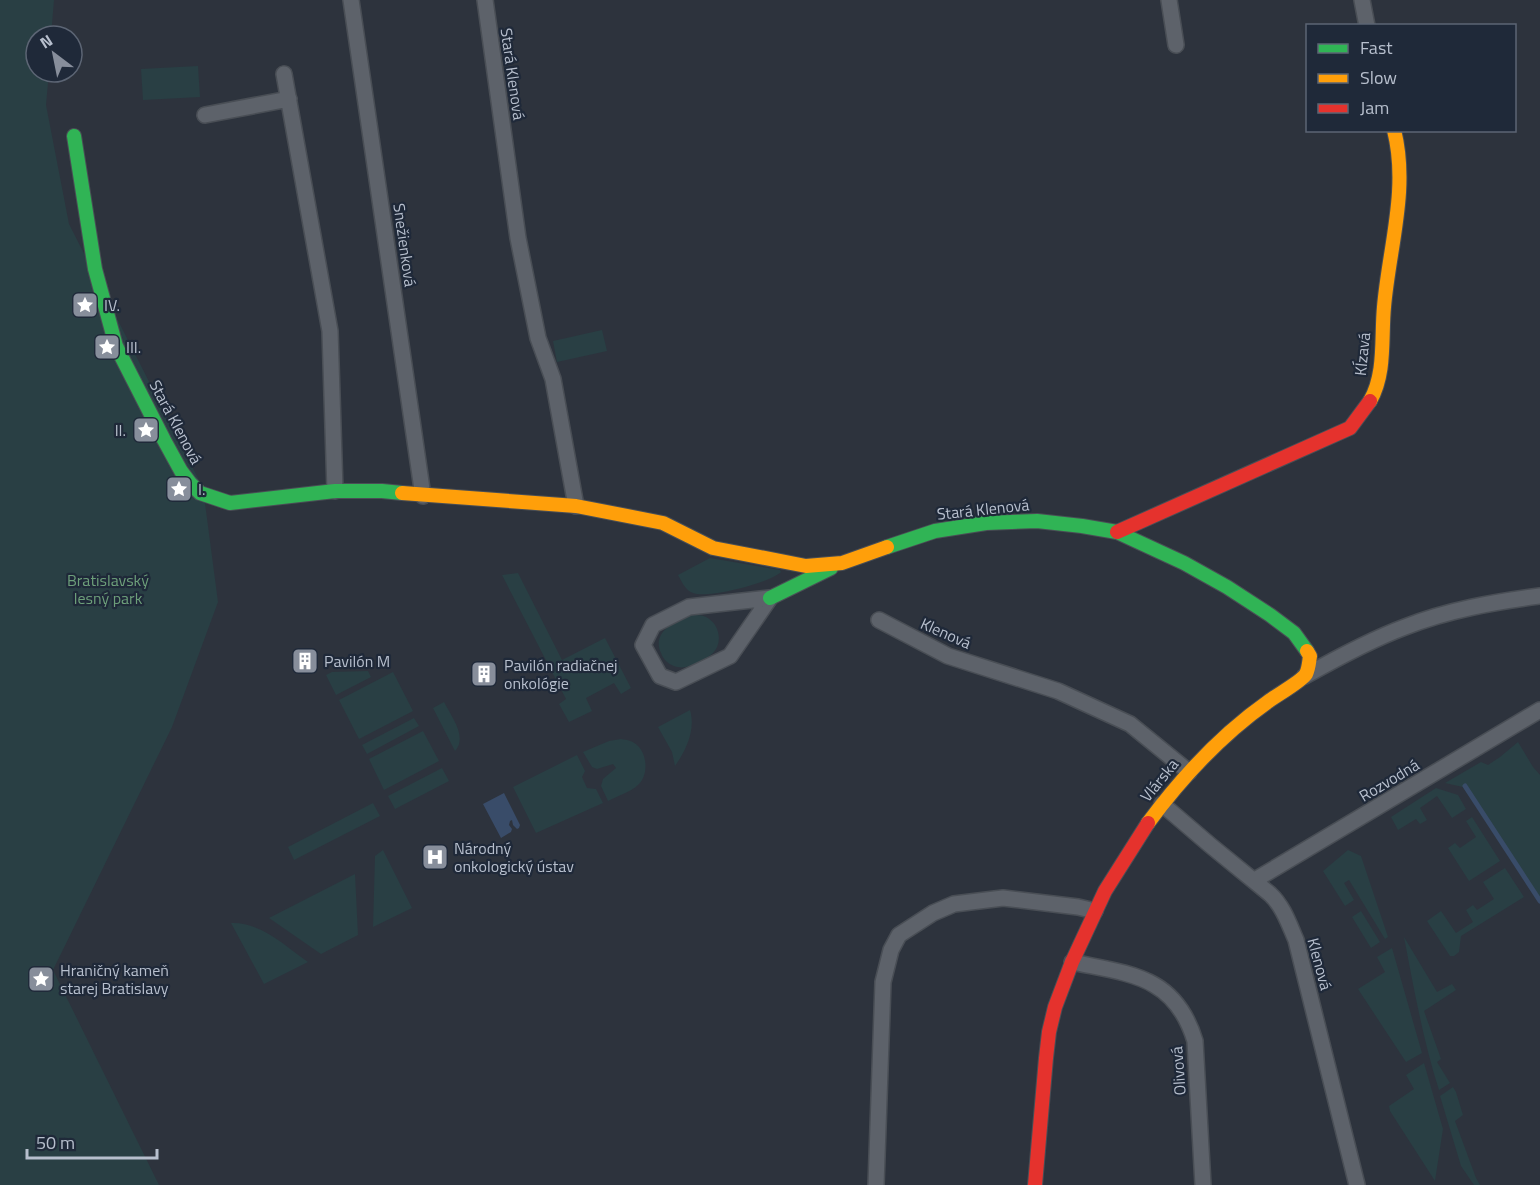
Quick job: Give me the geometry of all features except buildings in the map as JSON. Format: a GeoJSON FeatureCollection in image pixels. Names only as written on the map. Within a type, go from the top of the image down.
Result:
{"type":"FeatureCollection","features":[{"type":"Feature","properties":{"kind":"street","name":"Snežienková"},"geometry":{"type":"LineString","coordinates":[[351,0],[423,496]]}},
{"type":"Feature","properties":{"kind":"street","name":"Stará Klenová"},"geometry":{"type":"LineString","coordinates":[[485,0],[518,238],[538,338],[553,379],[576,506]]}},
{"type":"Feature","properties":{"kind":"street"},"geometry":{"type":"LineString","coordinates":[[1169,0],[1176,45]]}},
{"type":"Feature","properties":{"kind":"street"},"geometry":{"type":"LineString","coordinates":[[1362,0],[1366,24]]}},
{"type":"Feature","properties":{"kind":"street"},"geometry":{"type":"LineString","coordinates":[[284,74],[330,331],[335,491]]}},
{"type":"Feature","properties":{"kind":"street"},"geometry":{"type":"LineString","coordinates":[[205,115],[289,99]]}},
{"type":"Feature","properties":{"kind":"street","name":"Kĺzavá"},"geometry":{"type":"LineString","coordinates":[[1117,532],[1350,428],[1368,406],[1377,388],[1380,370],[1387,285],[1400,198],[1401,170],[1399,146],[1395,132]]}},
{"type":"Feature","properties":{"kind":"street","name":"Stará Klenová"},"geometry":{"type":"LineString","coordinates":[[74,136],[95,269],[116,346],[164,440],[190,483],[200,493],[230,503],[335,491],[382,491],[423,496],[576,506],[663,523],[713,548],[806,566],[842,563],[934,531],[977,524],[1037,521],[1082,526],[1117,532],[1184,563],[1270,615],[1294,633],[1310,656],[1305,676]]}},
{"type":"Feature","properties":{"kind":"street"},"geometry":{"type":"LineString","coordinates":[[770,598],[730,656],[676,682],[660,676],[643,645],[653,625],[689,607],[770,598],[842,563]]}},
{"type":"Feature","properties":{"kind":"street","name":"Vlárska"},"geometry":{"type":"LineString","coordinates":[[1035,1185],[1049,1032],[1055,1007],[1095,911],[1130,850],[1162,804],[1189,772],[1226,735],[1266,703],[1305,676],[1342,656],[1405,627],[1458,610],[1540,596]]}},
{"type":"Feature","properties":{"kind":"street","name":"Klenová"},"geometry":{"type":"LineString","coordinates":[[879,620],[948,656],[1058,691],[1130,724],[1189,772]]}},
{"type":"Feature","properties":{"kind":"street","name":"Rozvodná"},"geometry":{"type":"LineString","coordinates":[[1255,880],[1540,710]]}},
{"type":"Feature","properties":{"kind":"street","name":"Klenová"},"geometry":{"type":"LineString","coordinates":[[1162,804],[1278,900],[1296,940],[1357,1185]]}},
{"type":"Feature","properties":{"kind":"street"},"geometry":{"type":"LineString","coordinates":[[876,1185],[883,982],[891,950],[899,935],[954,904],[1002,898],[1095,911]]}},
{"type":"Feature","properties":{"kind":"street","name":"Olivová"},"geometry":{"type":"LineString","coordinates":[[1072,962],[1132,975],[1153,984],[1170,996],[1191,1026],[1195,1041],[1203,1185]]}},
{"type":"Feature","properties":{"kind":"green space","name":"Bratislavský lesný park"},"geometry":{"type":"Polygon","coordinates":[[[0,0],[54,0],[52,24],[24,24],[24,84],[48,84],[46,105],[69,224],[203,488],[218,602],[172,727],[53,970],[159,1185],[0,1185],[0,0]]]}},
{"type":"Feature","properties":{"kind":"green space"},"geometry":{"type":"Polygon","coordinates":[[[198,66],[200,97],[143,100],[141,69],[198,66]]]}},
{"type":"Feature","properties":{"kind":"green space"},"geometry":{"type":"Polygon","coordinates":[[[602,330],[607,351],[557,362],[553,341],[602,330]]]}},
{"type":"Feature","properties":{"kind":"green space"},"geometry":{"type":"Polygon","coordinates":[[[710,558],[781,572],[764,581],[738,589],[711,594],[690,592],[678,575],[710,558]]]}},
{"type":"Feature","properties":{"kind":"green space"},"geometry":{"type":"Polygon","coordinates":[[[518,573],[562,660],[605,638],[631,688],[621,694],[614,683],[586,698],[592,711],[569,722],[559,704],[566,699],[502,575],[518,573]]]}},
{"type":"Feature","properties":{"kind":"green space"},"geometry":{"type":"Polygon","coordinates":[[[692,615],[704,616],[711,620],[719,634],[718,644],[711,655],[691,666],[674,666],[664,659],[659,639],[667,628],[692,615]]]}},
{"type":"Feature","properties":{"kind":"green space"},"geometry":{"type":"Polygon","coordinates":[[[368,671],[371,677],[336,695],[326,675],[332,672],[368,671]]]}},
{"type":"Feature","properties":{"kind":"green space"},"geometry":{"type":"Polygon","coordinates":[[[393,672],[413,711],[359,739],[339,700],[393,672]]]}},
{"type":"Feature","properties":{"kind":"green space"},"geometry":{"type":"Polygon","coordinates":[[[444,702],[459,733],[459,745],[455,751],[433,708],[444,702]]]}},
{"type":"Feature","properties":{"kind":"green space"},"geometry":{"type":"Polygon","coordinates":[[[690,710],[691,732],[675,766],[672,752],[658,727],[690,710]]]}},
{"type":"Feature","properties":{"kind":"green space"},"geometry":{"type":"Polygon","coordinates":[[[414,718],[419,726],[367,754],[362,745],[414,718]]]}},
{"type":"Feature","properties":{"kind":"green space"},"geometry":{"type":"Polygon","coordinates":[[[423,731],[439,761],[384,790],[369,759],[423,731]]]}},
{"type":"Feature","properties":{"kind":"green space"},"geometry":{"type":"Polygon","coordinates":[[[621,739],[632,742],[641,750],[646,766],[644,777],[628,792],[608,801],[601,786],[603,779],[616,768],[613,764],[597,769],[592,767],[583,752],[609,741],[621,739]]]}},
{"type":"Feature","properties":{"kind":"green space"},"geometry":{"type":"Polygon","coordinates":[[[1518,742],[1540,775],[1540,902],[1463,787],[1445,783],[1481,762],[1488,765],[1518,742]]]}},
{"type":"Feature","properties":{"kind":"green space"},"geometry":{"type":"Polygon","coordinates":[[[577,755],[585,771],[582,777],[587,788],[596,789],[603,803],[536,833],[513,787],[577,755]]]}},
{"type":"Feature","properties":{"kind":"green space"},"geometry":{"type":"Polygon","coordinates":[[[442,768],[449,781],[395,809],[388,796],[442,768]]]}},
{"type":"Feature","properties":{"kind":"green space"},"geometry":{"type":"Polygon","coordinates":[[[1436,788],[1458,795],[1466,809],[1452,818],[1437,796],[1420,808],[1427,820],[1420,824],[1416,819],[1398,830],[1391,817],[1436,788]]]}},
{"type":"Feature","properties":{"kind":"green space"},"geometry":{"type":"Polygon","coordinates":[[[373,803],[380,816],[294,860],[288,847],[373,803]]]}},
{"type":"Feature","properties":{"kind":"green space"},"geometry":{"type":"Polygon","coordinates":[[[1472,817],[1500,861],[1469,881],[1448,848],[1455,843],[1460,848],[1476,837],[1466,821],[1472,817]]]}},
{"type":"Feature","properties":{"kind":"green space"},"geometry":{"type":"Polygon","coordinates":[[[383,850],[412,908],[373,927],[375,856],[383,850]]]}},
{"type":"Feature","properties":{"kind":"green space"},"geometry":{"type":"Polygon","coordinates":[[[1348,850],[1361,856],[1388,937],[1385,939],[1349,880],[1344,883],[1354,900],[1345,906],[1323,871],[1348,850]]]}},
{"type":"Feature","properties":{"kind":"green space"},"geometry":{"type":"Polygon","coordinates":[[[1505,868],[1524,897],[1461,936],[1459,952],[1450,956],[1427,921],[1441,911],[1456,933],[1473,922],[1466,910],[1473,905],[1477,910],[1494,899],[1483,882],[1505,868]]]}},
{"type":"Feature","properties":{"kind":"green space"},"geometry":{"type":"Polygon","coordinates":[[[355,874],[358,935],[321,954],[269,918],[355,874]]]}},
{"type":"Feature","properties":{"kind":"green space"},"geometry":{"type":"Polygon","coordinates":[[[1361,911],[1380,942],[1371,948],[1352,917],[1361,911]]]}},
{"type":"Feature","properties":{"kind":"green space"},"geometry":{"type":"Polygon","coordinates":[[[231,923],[262,930],[308,962],[264,984],[231,923]]]}},
{"type":"Feature","properties":{"kind":"green space"},"geometry":{"type":"Polygon","coordinates":[[[1404,937],[1437,992],[1452,984],[1456,990],[1424,1011],[1441,1059],[1437,1062],[1450,1083],[1439,1090],[1415,995],[1404,937]]]}},
{"type":"Feature","properties":{"kind":"green space"},"geometry":{"type":"Polygon","coordinates":[[[1392,948],[1422,1053],[1406,1062],[1358,989],[1385,972],[1377,957],[1392,948]]]}},
{"type":"Feature","properties":{"kind":"green space"},"geometry":{"type":"Polygon","coordinates":[[[1424,1063],[1443,1129],[1435,1181],[1389,1106],[1414,1089],[1406,1075],[1424,1063]]]}},
{"type":"Feature","properties":{"kind":"green space"},"geometry":{"type":"Polygon","coordinates":[[[1453,1087],[1463,1115],[1455,1121],[1480,1185],[1474,1185],[1461,1166],[1440,1096],[1453,1087]]]}},
{"type":"Feature","properties":{"kind":"water"},"geometry":{"type":"Polygon","coordinates":[[[504,793],[520,825],[517,829],[512,820],[510,821],[511,832],[501,838],[483,804],[504,793]]]}},
{"type":"Feature","properties":{"kind":"waterway"},"geometry":{"type":"LineString","coordinates":[[1465,786],[1540,901]]}},
{"type":"Feature","properties":{"kind":"traffic: fast"},"geometry":{"type":"LineString","coordinates":[[74,136],[95,269],[116,346],[164,440],[190,483],[200,493],[230,503],[335,491],[402,493]]}},
{"type":"Feature","properties":{"kind":"traffic: fast"},"geometry":{"type":"LineString","coordinates":[[887,547],[935,531],[986,523],[1037,521],[1117,532],[1184,563],[1227,587],[1294,633],[1307,651]]}},
{"type":"Feature","properties":{"kind":"traffic: fast"},"geometry":{"type":"LineString","coordinates":[[770,598],[831,568]]}},
{"type":"Feature","properties":{"kind":"traffic: slow"},"geometry":{"type":"LineString","coordinates":[[1370,401],[1381,367],[1386,285],[1399,196],[1398,152],[1394,132]]}},
{"type":"Feature","properties":{"kind":"traffic: slow"},"geometry":{"type":"LineString","coordinates":[[402,493],[576,506],[663,523],[713,548],[806,566],[842,563],[887,547]]}},
{"type":"Feature","properties":{"kind":"traffic: slow"},"geometry":{"type":"LineString","coordinates":[[1148,823],[1189,773],[1219,742],[1252,714],[1304,677],[1308,670],[1310,656],[1307,651]]}},
{"type":"Feature","properties":{"kind":"traffic: jam"},"geometry":{"type":"LineString","coordinates":[[1117,532],[1350,428],[1370,401]]}},
{"type":"Feature","properties":{"kind":"traffic: jam"},"geometry":{"type":"LineString","coordinates":[[1035,1185],[1046,1058],[1055,1007],[1072,962],[1105,891],[1148,823]]}},
{"type":"Feature","properties":{"kind":"place","name":"IV."},"geometry":{"type":"Point","coordinates":[85,305]}},
{"type":"Feature","properties":{"kind":"place","name":"III."},"geometry":{"type":"Point","coordinates":[107,347]}},
{"type":"Feature","properties":{"kind":"place","name":"II."},"geometry":{"type":"Point","coordinates":[146,430]}},
{"type":"Feature","properties":{"kind":"place","name":"I."},"geometry":{"type":"Point","coordinates":[179,489]}},
{"type":"Feature","properties":{"kind":"place","name":"Pavilón M"},"geometry":{"type":"Point","coordinates":[305,661]}},
{"type":"Feature","properties":{"kind":"place","name":"Pavilón radiačnej onkológie"},"geometry":{"type":"Point","coordinates":[484,674]}},
{"type":"Feature","properties":{"kind":"place","name":"Národný onkologický ústav"},"geometry":{"type":"Point","coordinates":[435,857]}},
{"type":"Feature","properties":{"kind":"place","name":"Hraničný kameň starej Bratislavy"},"geometry":{"type":"Point","coordinates":[41,979]}}]}
